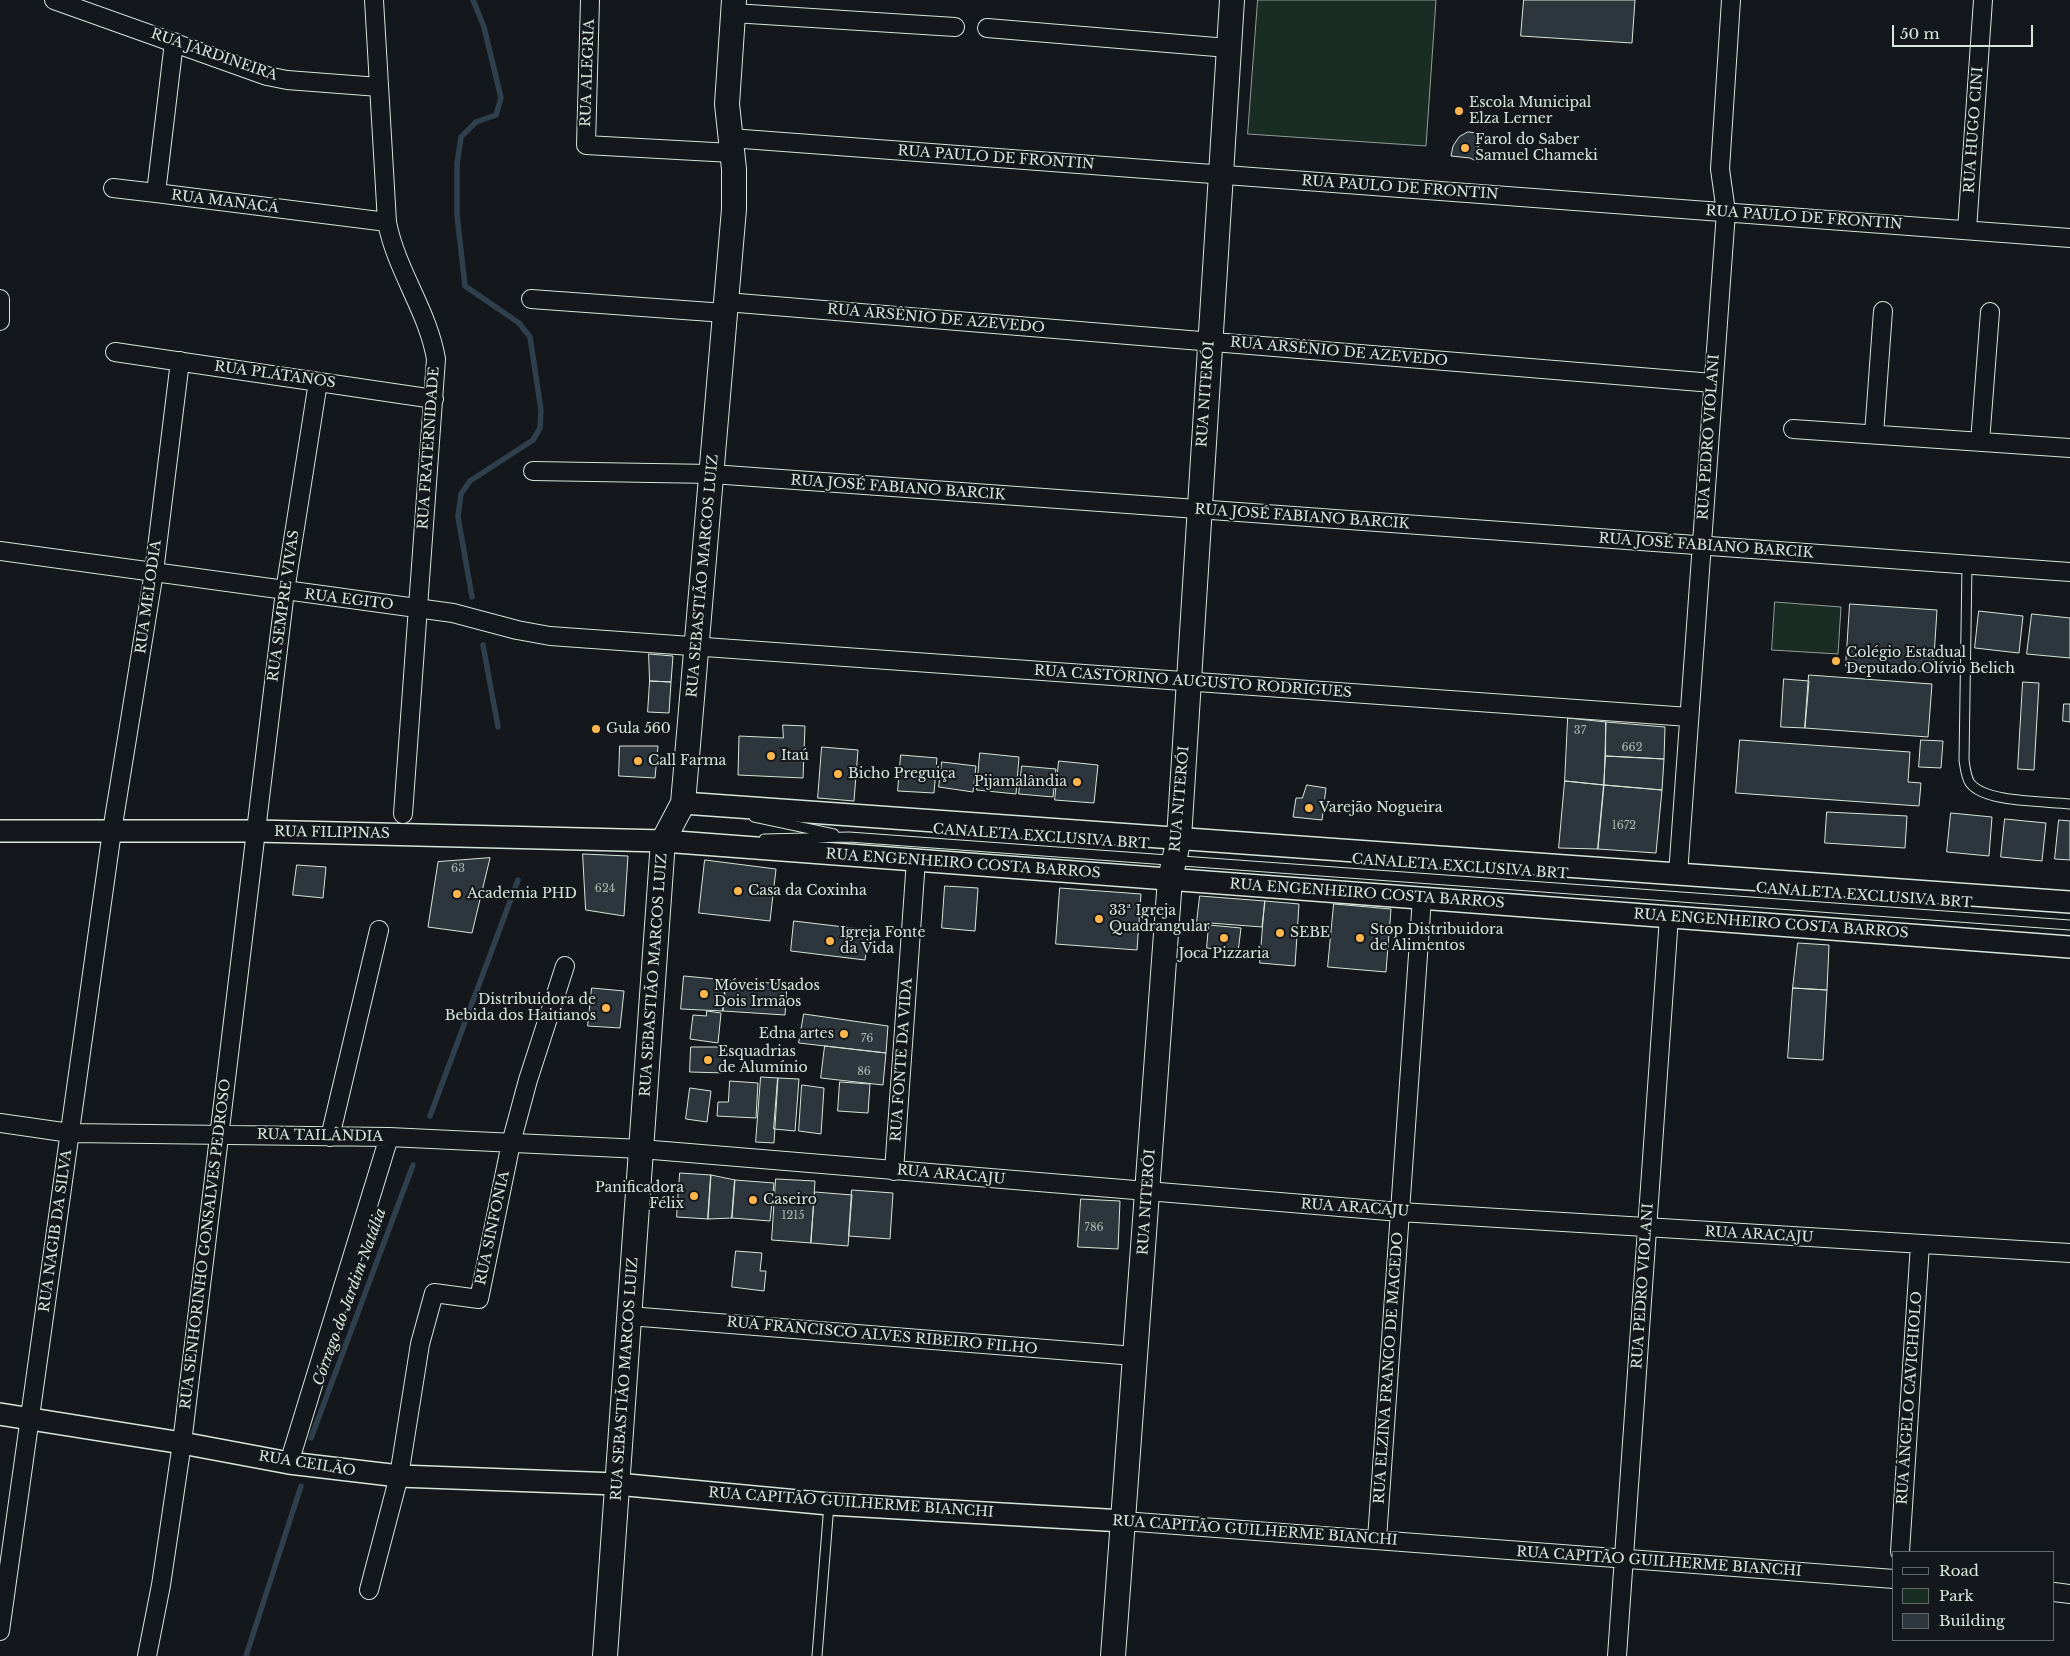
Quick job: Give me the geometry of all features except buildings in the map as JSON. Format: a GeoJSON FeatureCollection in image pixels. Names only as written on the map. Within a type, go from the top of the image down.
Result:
{"type":"FeatureCollection","features":[{"type":"Feature","properties":{"kind":"main road","name":"RUA NITERÓI"},"geometry":{"type":"LineString","coordinates":[[1113,1656],[1147,1192],[1188,681],[1232,0]]}},
{"type":"Feature","properties":{"kind":"main road","name":"RUA SEBASTIÃO MARCOS LUIZ"},"geometry":{"type":"LineString","coordinates":[[604,1656],[664,841],[683,803],[726,308],[735,190],[727,104],[733,6]]}},
{"type":"Feature","properties":{"kind":"street","name":"RUA JARDINEIRA"},"geometry":{"type":"LineString","coordinates":[[54,0],[267,76],[286,80],[379,87]]}},
{"type":"Feature","properties":{"kind":"street","name":"RUA FRATERNIDADE"},"geometry":{"type":"LineString","coordinates":[[374,0],[387,222],[394,249],[433,342],[436,359],[416,608],[403,814]]}},
{"type":"Feature","properties":{"kind":"street","name":"RUA ALEGRIA"},"geometry":{"type":"LineString","coordinates":[[586,146],[590,0]]}},
{"type":"Feature","properties":{"kind":"street","name":"RUA PEDRO VIOLANI"},"geometry":{"type":"LineString","coordinates":[[1678,874],[1726,212],[1720,169],[1731,0]]}},
{"type":"Feature","properties":{"kind":"street","name":"RUA HUGO CINI"},"geometry":{"type":"LineString","coordinates":[[1968,230],[1983,0]]}},
{"type":"Feature","properties":{"kind":"street"},"geometry":{"type":"LineString","coordinates":[[733,6],[955,26]]}},
{"type":"Feature","properties":{"kind":"street"},"geometry":{"type":"LineString","coordinates":[[987,28],[1228,48]]}},
{"type":"Feature","properties":{"kind":"street","name":"RUA MANACÁ"},"geometry":{"type":"LineString","coordinates":[[174,42],[156,193],[387,222]]}},
{"type":"Feature","properties":{"kind":"street","name":"RUA PAULO DE FRONTIN"},"geometry":{"type":"LineString","coordinates":[[586,146],[731,146],[1220,175],[2070,238]]}},
{"type":"Feature","properties":{"kind":"street"},"geometry":{"type":"LineString","coordinates":[[113,188],[156,193]]}},
{"type":"Feature","properties":{"kind":"street"},"geometry":{"type":"LineString","coordinates":[[0,298],[0,321]]}},
{"type":"Feature","properties":{"kind":"street","name":"RUA ARSÊNIO DE AZEVEDO"},"geometry":{"type":"LineString","coordinates":[[531,299],[726,308],[1209,342],[1713,383]]}},
{"type":"Feature","properties":{"kind":"street"},"geometry":{"type":"LineString","coordinates":[[1874,434],[1883,311]]}},
{"type":"Feature","properties":{"kind":"street"},"geometry":{"type":"LineString","coordinates":[[1980,442],[1990,312]]}},
{"type":"Feature","properties":{"kind":"street","name":"RUA PLÁTANOS"},"geometry":{"type":"LineString","coordinates":[[115,352],[434,399]]}},
{"type":"Feature","properties":{"kind":"street","name":"RUA MELODIA"},"geometry":{"type":"LineString","coordinates":[[112,831],[154,572],[180,361]]}},
{"type":"Feature","properties":{"kind":"street","name":"RUA SEMPRE VIVAS"},"geometry":{"type":"LineString","coordinates":[[256,831],[285,591],[318,382]]}},
{"type":"Feature","properties":{"kind":"street"},"geometry":{"type":"LineString","coordinates":[[1793,429],[2070,448]]}},
{"type":"Feature","properties":{"kind":"street","name":"RUA JOSÉ FABIANO BARCIK"},"geometry":{"type":"LineString","coordinates":[[533,471],[712,474],[2070,572]]}},
{"type":"Feature","properties":{"kind":"street","name":"RUA EGITO"},"geometry":{"type":"LineString","coordinates":[[0,551],[468,616],[534,634],[697,646]]}},
{"type":"Feature","properties":{"kind":"street","name":"RUA CASTORINO AUGUSTO RODRIGUES"},"geometry":{"type":"LineString","coordinates":[[697,646],[1689,717]]}},
{"type":"Feature","properties":{"kind":"street","name":"RUA ENGENHEIRO COSTA BARROS"},"geometry":{"type":"LineString","coordinates":[[683,803],[1174,859],[1422,898],[2070,947]]}},
{"type":"Feature","properties":{"kind":"street","name":"RUA FILIPINAS"},"geometry":{"type":"LineString","coordinates":[[0,831],[256,831],[664,841]]}},
{"type":"Feature","properties":{"kind":"street","name":"RUA NAGIB DA SILVA"},"geometry":{"type":"LineString","coordinates":[[0,1631],[112,831]]}},
{"type":"Feature","properties":{"kind":"street","name":"RUA SENHORINHO GONSALVES PEDROSO"},"geometry":{"type":"LineString","coordinates":[[147,1656],[182,1443],[256,831]]}},
{"type":"Feature","properties":{"kind":"street","name":"RUA ENGENHEIRO COSTA BARROS"},"geometry":{"type":"LineString","coordinates":[[664,841],[916,860],[1174,859],[1678,874],[2070,902]]}},
{"type":"Feature","properties":{"kind":"street","name":"RUA FONTE DA VIDA"},"geometry":{"type":"LineString","coordinates":[[894,1170],[916,860]]}},
{"type":"Feature","properties":{"kind":"street","name":"RUA ELZINA FRANCO DE MACEDO"},"geometry":{"type":"LineString","coordinates":[[1377,1539],[1422,898]]}},
{"type":"Feature","properties":{"kind":"street","name":"RUA PEDRO VIOLANI"},"geometry":{"type":"LineString","coordinates":[[1617,1656],[1669,917]]}},
{"type":"Feature","properties":{"kind":"street"},"geometry":{"type":"LineString","coordinates":[[330,1137],[379,930]]}},
{"type":"Feature","properties":{"kind":"street","name":"RUA SINFONIA"},"geometry":{"type":"LineString","coordinates":[[369,1590],[399,1476],[420,1344],[434,1293],[479,1299],[510,1143],[528,1080],[565,966]]}},
{"type":"Feature","properties":{"kind":"street","name":"RUA TAILÂNDIA"},"geometry":{"type":"LineString","coordinates":[[0,1124],[70,1133],[389,1137],[641,1150]]}},
{"type":"Feature","properties":{"kind":"street"},"geometry":{"type":"LineString","coordinates":[[289,1463],[389,1137]]}},
{"type":"Feature","properties":{"kind":"street","name":"RUA ARACAJU"},"geometry":{"type":"LineString","coordinates":[[641,1150],[1400,1212],[2070,1253]]}},
{"type":"Feature","properties":{"kind":"street","name":"RUA ÂNGELO CAVICHIOLO"},"geometry":{"type":"LineString","coordinates":[[1900,1551],[1920,1244]]}},
{"type":"Feature","properties":{"kind":"street","name":"RUA FRANCISCO ALVES RIBEIRO FILHO"},"geometry":{"type":"LineString","coordinates":[[629,1316],[1136,1356]]}},
{"type":"Feature","properties":{"kind":"street","name":"RUA CEILÃO"},"geometry":{"type":"LineString","coordinates":[[0,1414],[182,1443],[289,1463],[399,1476],[617,1484]]}},
{"type":"Feature","properties":{"kind":"street","name":"RUA CAPITÃO GUILHERME BIANCHI"},"geometry":{"type":"LineString","coordinates":[[617,1484],[829,1504],[1123,1521],[1892,1579]]}},
{"type":"Feature","properties":{"kind":"street"},"geometry":{"type":"LineString","coordinates":[[2055,1592],[2070,1594]]}},
{"type":"Feature","properties":{"kind":"lane"},"geometry":{"type":"LineString","coordinates":[[1967,565],[1964,760],[1968,781],[1976,790],[1999,797],[2070,804]]}},
{"type":"Feature","properties":{"kind":"lane","name":"CANALETA EXCLUSIVA BRT"},"geometry":{"type":"LineString","coordinates":[[683,803],[849,837]]}},
{"type":"Feature","properties":{"kind":"lane","name":"CANALETA EXCLUSIVA BRT"},"geometry":{"type":"LineString","coordinates":[[664,841],[849,837],[2070,925]]}},
{"type":"Feature","properties":{"kind":"lane"},"geometry":{"type":"LineString","coordinates":[[817,1656],[829,1504]]}},
{"type":"Feature","properties":{"kind":"green space"},"geometry":{"type":"Polygon","coordinates":[[[1258,0],[1436,0],[1426,146],[1248,134],[1258,0]]]}},
{"type":"Feature","properties":{"kind":"green space"},"geometry":{"type":"Polygon","coordinates":[[[1775,602],[1841,607],[1838,654],[1772,650],[1775,602]]]}},
{"type":"Feature","properties":{"kind":"waterway","name":"Córrego do Jardim Natália"},"geometry":{"type":"LineString","coordinates":[[472,597],[458,517],[461,494],[470,481],[533,440],[540,428],[541,410],[530,337],[519,323],[465,286],[457,215],[457,164],[461,137],[476,122],[496,115],[501,98],[484,27],[473,0]]}},
{"type":"Feature","properties":{"kind":"waterway","name":"Córrego do Jardim Natália"},"geometry":{"type":"LineString","coordinates":[[483,645],[498,727]]}},
{"type":"Feature","properties":{"kind":"waterway","name":"Córrego do Jardim Natália"},"geometry":{"type":"LineString","coordinates":[[430,1116],[518,880]]}},
{"type":"Feature","properties":{"kind":"waterway","name":"Córrego do Jardim Natália"},"geometry":{"type":"LineString","coordinates":[[311,1438],[413,1165]]}},
{"type":"Feature","properties":{"kind":"waterway","name":"Córrego do Jardim Natália"},"geometry":{"type":"LineString","coordinates":[[246,1656],[301,1486]]}},
{"type":"Feature","properties":{"kind":"place","name":"Escola Municipal Elza Lerner"},"geometry":{"type":"Point","coordinates":[1459,111]}},
{"type":"Feature","properties":{"kind":"place","name":"Farol do Saber Samuel Chameki"},"geometry":{"type":"Point","coordinates":[1465,148]}},
{"type":"Feature","properties":{"kind":"place","name":"Colégio Estadual Deputado Olívio Belich"},"geometry":{"type":"Point","coordinates":[1836,661]}},
{"type":"Feature","properties":{"kind":"place","name":"Gula 560"},"geometry":{"type":"Point","coordinates":[596,729]}},
{"type":"Feature","properties":{"kind":"place","name":"Itaú"},"geometry":{"type":"Point","coordinates":[771,756]}},
{"type":"Feature","properties":{"kind":"place","name":"Call Farma"},"geometry":{"type":"Point","coordinates":[638,761]}},
{"type":"Feature","properties":{"kind":"place","name":"Bicho Preguiça"},"geometry":{"type":"Point","coordinates":[838,774]}},
{"type":"Feature","properties":{"kind":"place","name":"Pijamalândia"},"geometry":{"type":"Point","coordinates":[1077,782]}},
{"type":"Feature","properties":{"kind":"place","name":"Varejão Nogueira"},"geometry":{"type":"Point","coordinates":[1309,808]}},
{"type":"Feature","properties":{"kind":"place","name":"Casa da Coxinha"},"geometry":{"type":"Point","coordinates":[738,891]}},
{"type":"Feature","properties":{"kind":"place","name":"Academia PHD"},"geometry":{"type":"Point","coordinates":[457,894]}},
{"type":"Feature","properties":{"kind":"place","name":"33ª Igreja Quadrangular"},"geometry":{"type":"Point","coordinates":[1099,919]}},
{"type":"Feature","properties":{"kind":"place","name":"SEBE"},"geometry":{"type":"Point","coordinates":[1280,933]}},
{"type":"Feature","properties":{"kind":"place","name":"Joca Pizzaria"},"geometry":{"type":"Point","coordinates":[1224,938]}},
{"type":"Feature","properties":{"kind":"place","name":"Stop Distribuidora de Alimentos"},"geometry":{"type":"Point","coordinates":[1360,938]}},
{"type":"Feature","properties":{"kind":"place","name":"Igreja Fonte da Vida"},"geometry":{"type":"Point","coordinates":[830,941]}},
{"type":"Feature","properties":{"kind":"place","name":"Móveis Usados Dois Irmãos"},"geometry":{"type":"Point","coordinates":[704,994]}},
{"type":"Feature","properties":{"kind":"place","name":"Distribuidora de Bebida dos Haitianos"},"geometry":{"type":"Point","coordinates":[606,1008]}},
{"type":"Feature","properties":{"kind":"place","name":"Edna artes"},"geometry":{"type":"Point","coordinates":[844,1034]}},
{"type":"Feature","properties":{"kind":"place","name":"Esquadrias de Alumínio"},"geometry":{"type":"Point","coordinates":[708,1060]}},
{"type":"Feature","properties":{"kind":"place","name":"Panificadora Félix"},"geometry":{"type":"Point","coordinates":[694,1196]}},
{"type":"Feature","properties":{"kind":"place","name":"Caseiro"},"geometry":{"type":"Point","coordinates":[753,1200]}}]}
